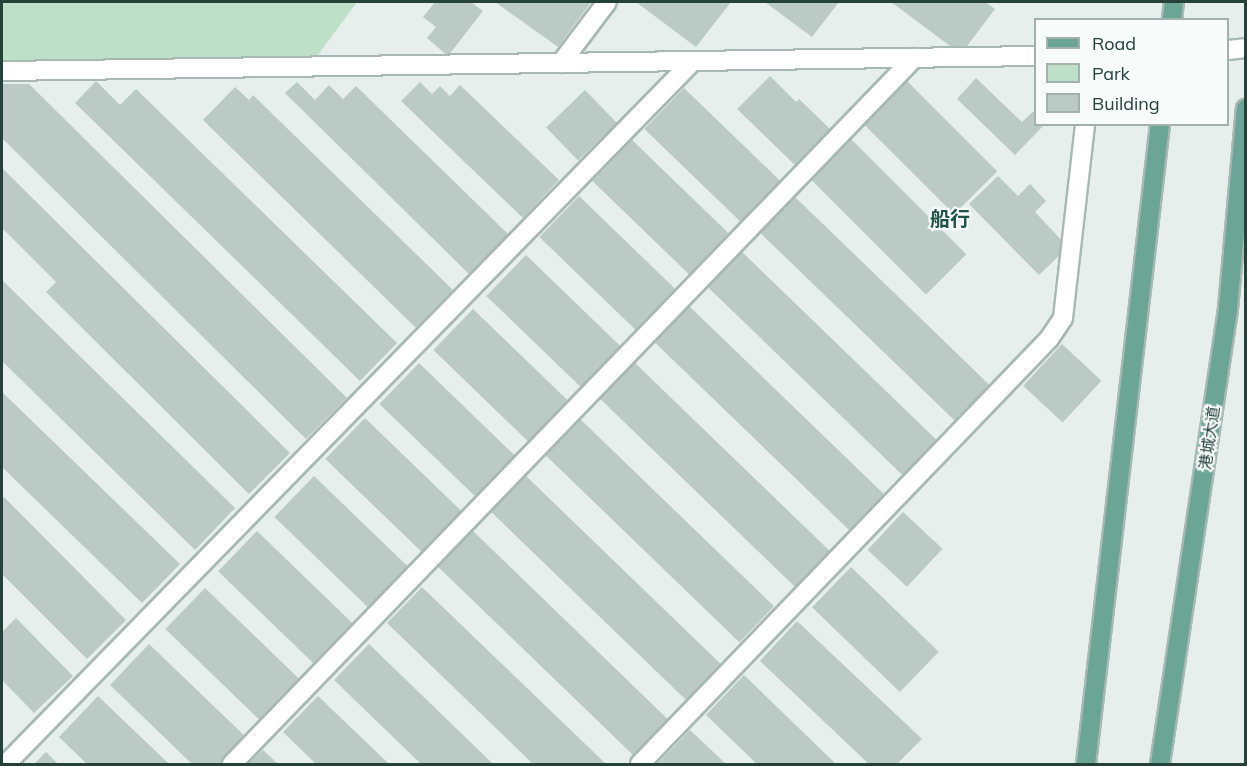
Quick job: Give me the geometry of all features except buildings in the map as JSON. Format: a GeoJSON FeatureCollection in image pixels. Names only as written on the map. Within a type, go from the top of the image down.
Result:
{"type":"FeatureCollection","features":[{"type":"Feature","properties":{"kind":"main road"},"geometry":{"type":"LineString","coordinates":[[1172,18],[1174,2]]}},
{"type":"Feature","properties":{"kind":"main road","name":"港城大道"},"geometry":{"type":"LineString","coordinates":[[1160,765],[1228,309],[1245,110]]}},
{"type":"Feature","properties":{"kind":"main road"},"geometry":{"type":"LineString","coordinates":[[1086,765],[1160,126]]}},
{"type":"Feature","properties":{"kind":"street"},"geometry":{"type":"LineString","coordinates":[[561,63],[607,2]]}},
{"type":"Feature","properties":{"kind":"street"},"geometry":{"type":"LineString","coordinates":[[1229,50],[1245,48]]}},
{"type":"Feature","properties":{"kind":"street"},"geometry":{"type":"LineString","coordinates":[[2,71],[1034,56]]}},
{"type":"Feature","properties":{"kind":"street"},"geometry":{"type":"LineString","coordinates":[[232,765],[914,58]]}},
{"type":"Feature","properties":{"kind":"street"},"geometry":{"type":"LineString","coordinates":[[6,765],[693,61]]}},
{"type":"Feature","properties":{"kind":"street"},"geometry":{"type":"LineString","coordinates":[[640,765],[1049,339],[1063,318],[1085,126]]}},
{"type":"Feature","properties":{"kind":"green space"},"geometry":{"type":"Polygon","coordinates":[[[2,2],[357,2],[315,59],[2,62],[2,2]]]}},
{"type":"Feature","properties":{"kind":"district","name":"船行"},"geometry":{"type":"Point","coordinates":[950,218]}}]}
